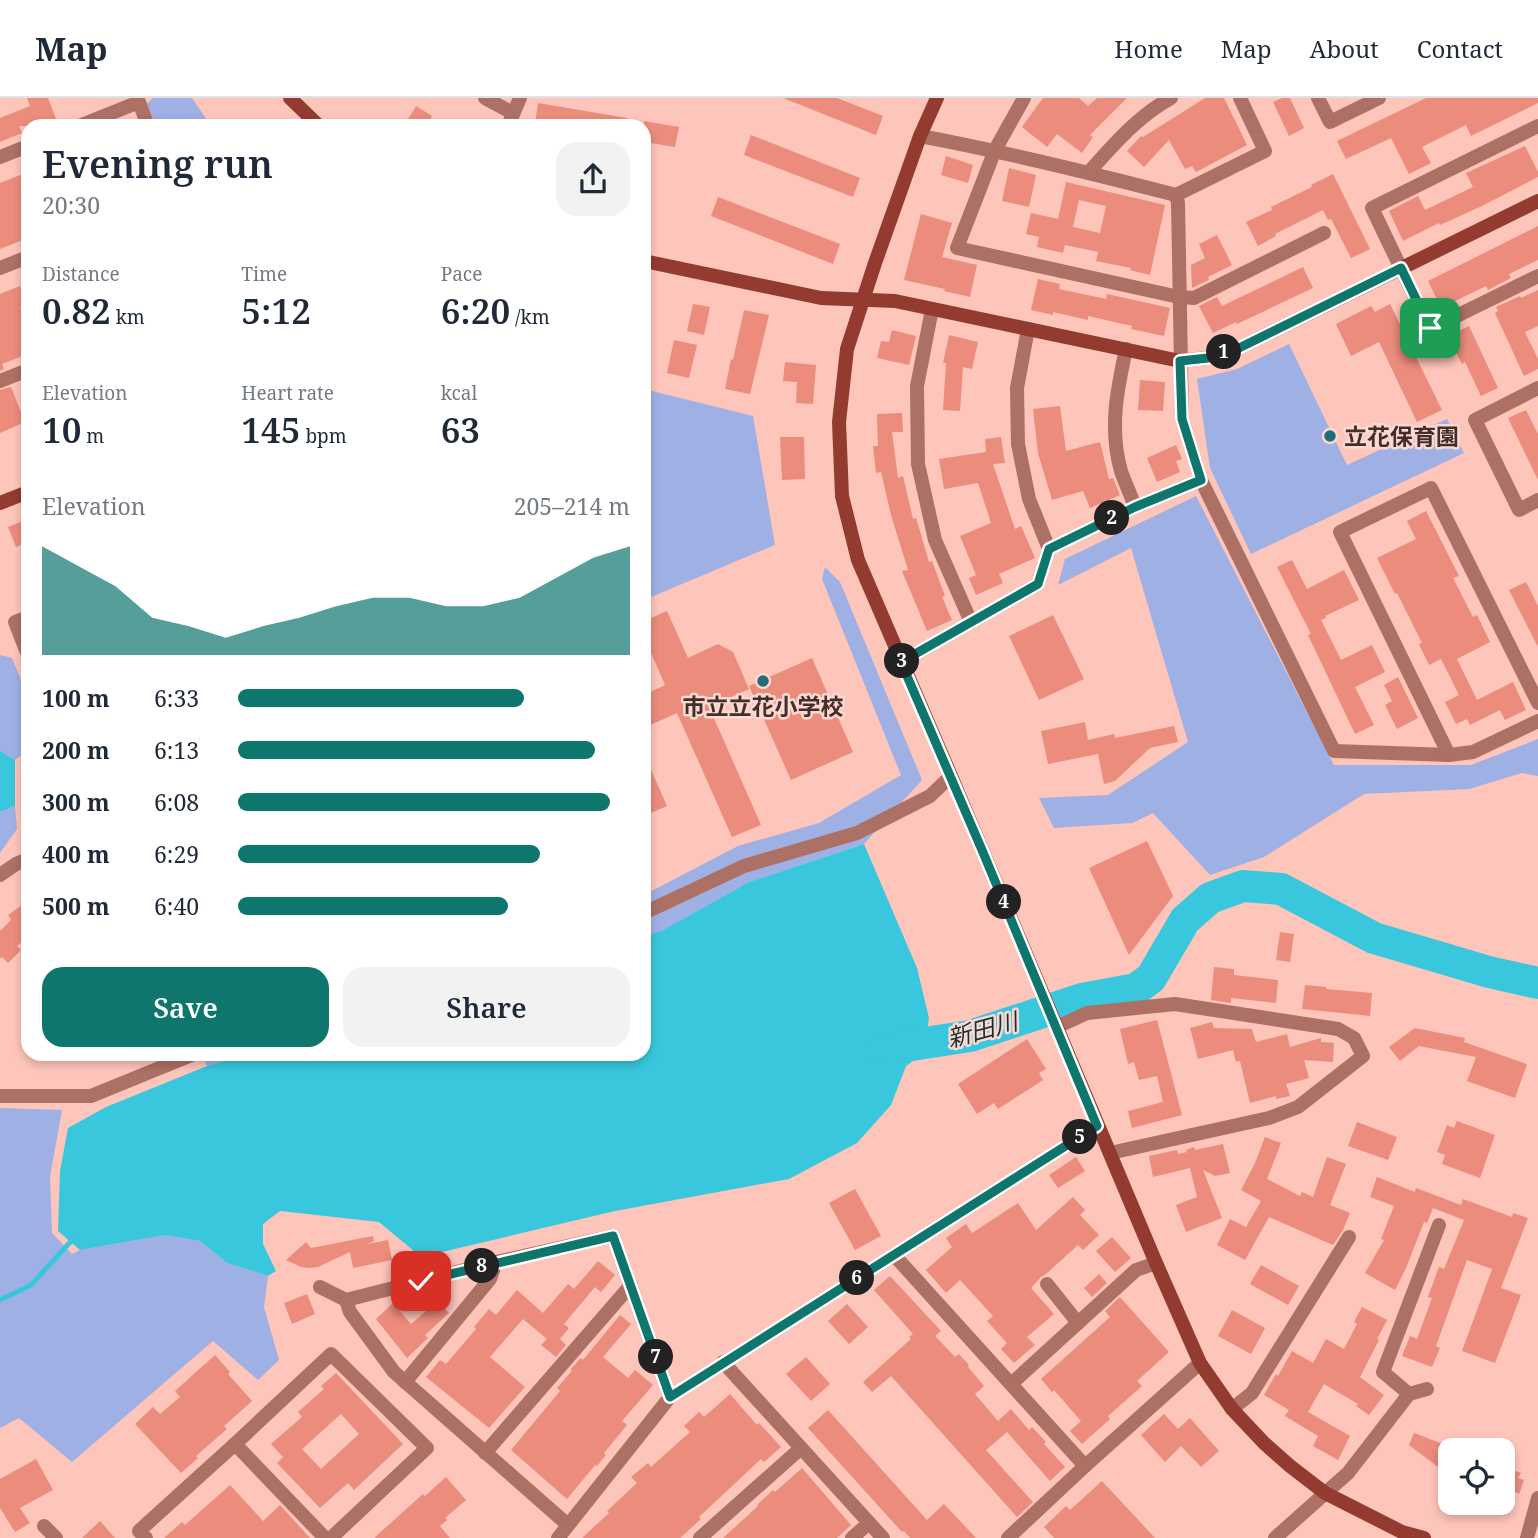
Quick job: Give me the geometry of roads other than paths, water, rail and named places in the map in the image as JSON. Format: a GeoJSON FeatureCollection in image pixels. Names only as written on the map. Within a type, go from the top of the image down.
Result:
{"type":"FeatureCollection","features":[{"type":"Feature","properties":{"kind":"street"},"geometry":{"type":"LineString","coordinates":[[290,98],[312,119]]}},
{"type":"Feature","properties":{"kind":"street"},"geometry":{"type":"LineString","coordinates":[[485,98],[509,119]]}},
{"type":"Feature","properties":{"kind":"street"},"geometry":{"type":"LineString","coordinates":[[510,119],[520,98]]}},
{"type":"Feature","properties":{"kind":"street"},"geometry":{"type":"LineString","coordinates":[[937,98],[920,136],[847,349],[839,422],[842,496],[858,560],[1200,1363],[1232,1409],[1290,1466],[1325,1493],[1402,1532],[1424,1538]]}},
{"type":"Feature","properties":{"kind":"street"},"geometry":{"type":"LineString","coordinates":[[1024,98],[995,150],[957,248],[1179,297],[1194,298],[1324,233]]}},
{"type":"Feature","properties":{"kind":"street"},"geometry":{"type":"LineString","coordinates":[[1089,172],[1119,138],[1171,98]]}},
{"type":"Feature","properties":{"kind":"street"},"geometry":{"type":"LineString","coordinates":[[920,136],[995,150],[1176,195],[1265,151],[1241,98]]}},
{"type":"Feature","properties":{"kind":"street"},"geometry":{"type":"LineString","coordinates":[[1318,98],[1330,122],[1379,98]]}},
{"type":"Feature","properties":{"kind":"street"},"geometry":{"type":"LineString","coordinates":[[96,119],[139,102],[145,119]]}},
{"type":"Feature","properties":{"kind":"street"},"geometry":{"type":"LineString","coordinates":[[1538,126],[1372,208],[1430,328],[1538,276]]}},
{"type":"Feature","properties":{"kind":"street"},"geometry":{"type":"LineString","coordinates":[[0,157],[21,149]]}},
{"type":"Feature","properties":{"kind":"street"},"geometry":{"type":"LineString","coordinates":[[1176,195],[1182,419],[1201,480],[1334,751],[1449,755],[1473,752],[1538,721]]}},
{"type":"Feature","properties":{"kind":"street"},"geometry":{"type":"LineString","coordinates":[[651,262],[821,298],[895,302],[1180,361],[1208,358],[1239,348],[1538,201]]}},
{"type":"Feature","properties":{"kind":"street"},"geometry":{"type":"LineString","coordinates":[[0,268],[21,260]]}},
{"type":"Feature","properties":{"kind":"street"},"geometry":{"type":"LineString","coordinates":[[932,309],[917,386],[918,464],[935,540],[971,622]]}},
{"type":"Feature","properties":{"kind":"street"},"geometry":{"type":"LineString","coordinates":[[901,662],[1038,584],[1049,549],[1029,499],[1018,444],[1017,388],[1028,329]]}},
{"type":"Feature","properties":{"kind":"street"},"geometry":{"type":"LineString","coordinates":[[1126,349],[1116,399],[1115,434],[1121,469],[1135,507]]}},
{"type":"Feature","properties":{"kind":"street"},"geometry":{"type":"LineString","coordinates":[[0,381],[21,372]]}},
{"type":"Feature","properties":{"kind":"street"},"geometry":{"type":"LineString","coordinates":[[1538,388],[1475,419],[1518,510],[1538,500]]}},
{"type":"Feature","properties":{"kind":"street"},"geometry":{"type":"LineString","coordinates":[[1049,549],[1135,507],[1201,480]]}},
{"type":"Feature","properties":{"kind":"street"},"geometry":{"type":"LineString","coordinates":[[1449,755],[1340,532],[1432,488],[1538,703]]}},
{"type":"Feature","properties":{"kind":"street"},"geometry":{"type":"LineString","coordinates":[[0,503],[21,495]]}},
{"type":"Feature","properties":{"kind":"street"},"geometry":{"type":"LineString","coordinates":[[21,620],[15,622],[21,637]]}},
{"type":"Feature","properties":{"kind":"street"},"geometry":{"type":"LineString","coordinates":[[651,910],[744,866],[857,833],[930,796],[951,776]]}},
{"type":"Feature","properties":{"kind":"street"},"geometry":{"type":"LineString","coordinates":[[0,875],[21,862]]}},
{"type":"Feature","properties":{"kind":"street"},"geometry":{"type":"LineString","coordinates":[[1057,1027],[1087,1013],[1175,1004],[1338,1029],[1354,1038],[1363,1056],[1298,1107],[1269,1118],[1110,1153]]}},
{"type":"Feature","properties":{"kind":"street"},"geometry":{"type":"LineString","coordinates":[[0,1096],[91,1096],[177,1061]]}},
{"type":"Feature","properties":{"kind":"street"},"geometry":{"type":"LineString","coordinates":[[558,1538],[670,1397],[1097,1126]]}},
{"type":"Feature","properties":{"kind":"street"},"geometry":{"type":"LineString","coordinates":[[1409,1394],[1382,1372],[1439,1225]]}},
{"type":"Feature","properties":{"kind":"street"},"geometry":{"type":"LineString","coordinates":[[320,1287],[346,1300],[613,1236],[670,1397]]}},
{"type":"Feature","properties":{"kind":"street"},"geometry":{"type":"LineString","coordinates":[[1232,1409],[1252,1393],[1349,1237]]}},
{"type":"Feature","properties":{"kind":"street"},"geometry":{"type":"LineString","coordinates":[[894,1255],[1085,1466]]}},
{"type":"Feature","properties":{"kind":"street"},"geometry":{"type":"LineString","coordinates":[[405,1382],[490,1279],[496,1262]]}},
{"type":"Feature","properties":{"kind":"street"},"geometry":{"type":"LineString","coordinates":[[1011,1384],[1136,1270],[1156,1263]]}},
{"type":"Feature","properties":{"kind":"street"},"geometry":{"type":"LineString","coordinates":[[1047,1284],[1078,1323]]}},
{"type":"Feature","properties":{"kind":"street"},"geometry":{"type":"LineString","coordinates":[[485,1453],[631,1285]]}},
{"type":"Feature","properties":{"kind":"street"},"geometry":{"type":"LineString","coordinates":[[346,1300],[351,1312],[394,1371],[568,1525]]}},
{"type":"Feature","properties":{"kind":"street"},"geometry":{"type":"LineString","coordinates":[[146,1538],[139,1531],[331,1354],[427,1448],[328,1538],[235,1444]]}},
{"type":"Feature","properties":{"kind":"street"},"geometry":{"type":"LineString","coordinates":[[723,1362],[883,1538]]}},
{"type":"Feature","properties":{"kind":"street"},"geometry":{"type":"LineString","coordinates":[[1008,1538],[1200,1363]]}},
{"type":"Feature","properties":{"kind":"street"},"geometry":{"type":"LineString","coordinates":[[1275,1538],[1348,1473],[1409,1394],[1427,1389]]}},
{"type":"Feature","properties":{"kind":"street"},"geometry":{"type":"LineString","coordinates":[[700,1538],[801,1448]]}},
{"type":"Feature","properties":{"kind":"street"},"geometry":{"type":"LineString","coordinates":[[1527,1538],[1538,1498]]}},
{"type":"Feature","properties":{"kind":"street"},"geometry":{"type":"LineString","coordinates":[[852,1538],[869,1523]]}},
{"type":"Feature","properties":{"kind":"street"},"geometry":{"type":"LineString","coordinates":[[44,1525],[56,1538]]}},
{"type":"Feature","properties":{"kind":"waterway","name":"新田川"},"geometry":{"type":"LineString","coordinates":[[886,1049],[970,1036],[1082,999],[1136,989],[1151,978],[1185,920],[1210,898],[1243,886],[1281,889],[1374,938],[1489,972],[1538,983]]}},
{"type":"Feature","properties":{"kind":"waterway"},"geometry":{"type":"LineString","coordinates":[[0,1300],[31,1285],[74,1238]]}},
{"type":"Feature","properties":{"kind":"place","name":"立花保育園"},"geometry":{"type":"Point","coordinates":[1330,436]}},
{"type":"Feature","properties":{"kind":"place","name":"市立立花小学校"},"geometry":{"type":"Point","coordinates":[763,681]}}]}
